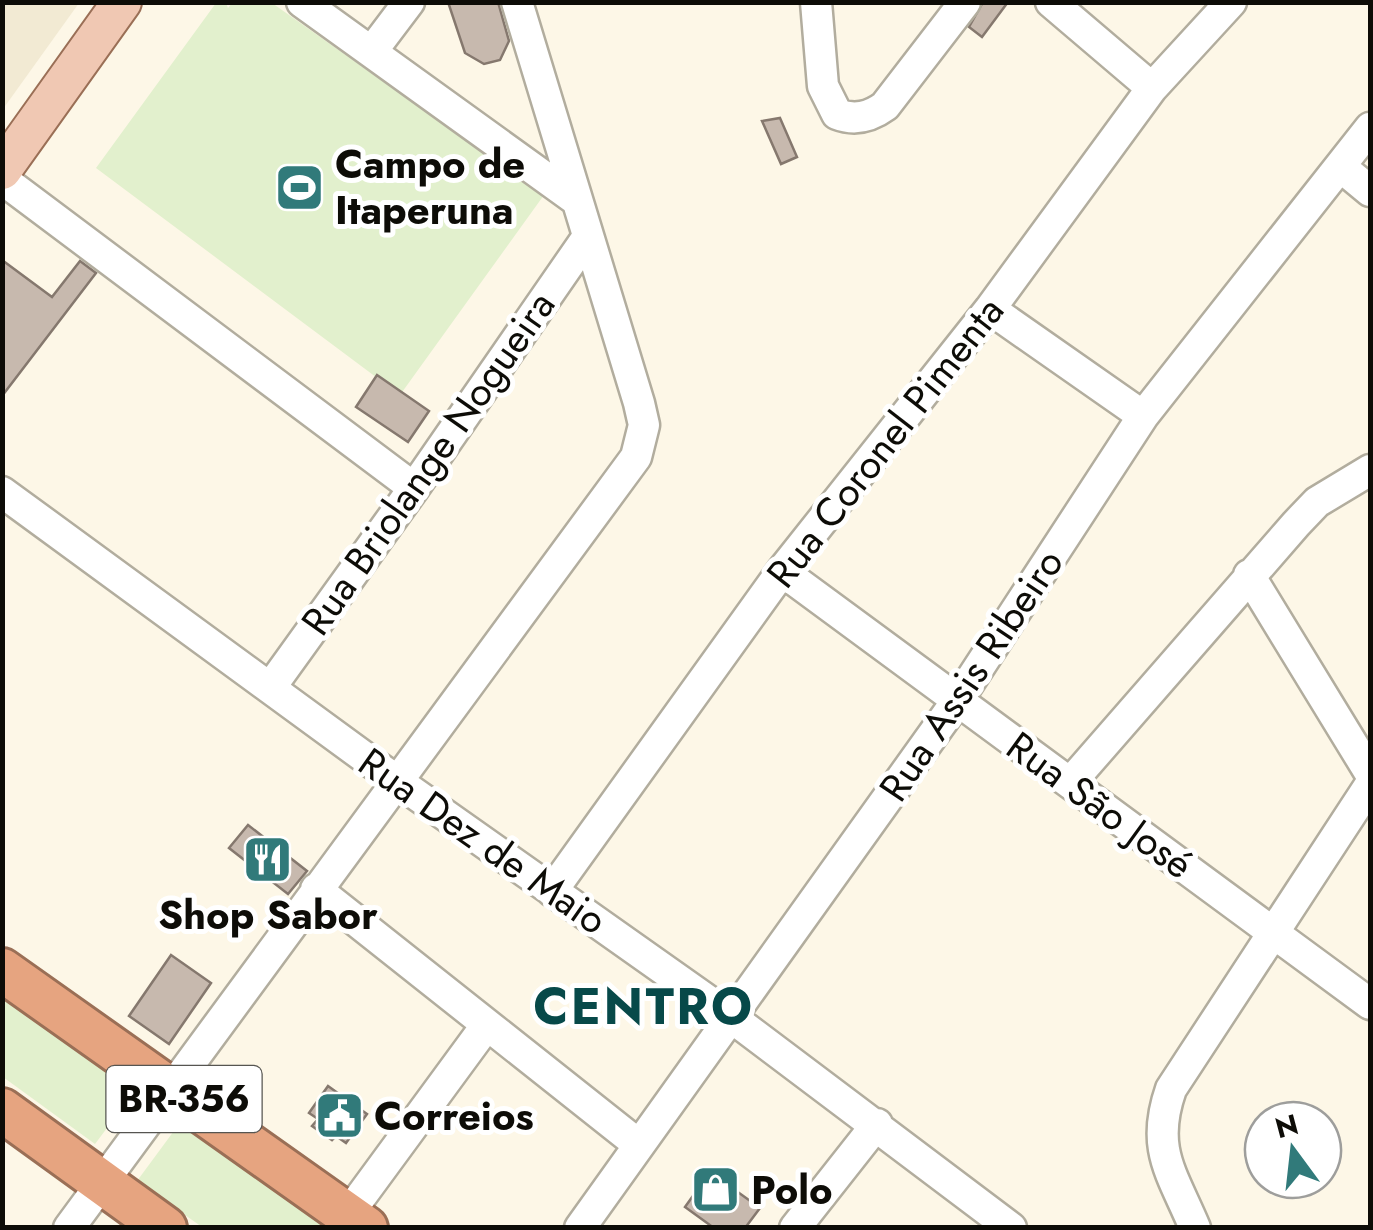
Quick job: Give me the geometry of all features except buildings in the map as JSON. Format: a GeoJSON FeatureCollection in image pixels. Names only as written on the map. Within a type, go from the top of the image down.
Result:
{"type":"FeatureCollection","features":[{"type":"Feature","properties":{"kind":"highway","name":"BR-356"},"geometry":{"type":"LineString","coordinates":[[2,970],[357,1221]]}},
{"type":"Feature","properties":{"kind":"highway","name":"BR-356"},"geometry":{"type":"LineString","coordinates":[[2,1110],[165,1228]]}},
{"type":"Feature","properties":{"kind":"main road"},"geometry":{"type":"LineString","coordinates":[[2,170],[122,2]]}},
{"type":"Feature","properties":{"kind":"street"},"geometry":{"type":"LineString","coordinates":[[302,2],[575,200]]}},
{"type":"Feature","properties":{"kind":"street"},"geometry":{"type":"LineString","coordinates":[[372,51],[410,2]]}},
{"type":"Feature","properties":{"kind":"street"},"geometry":{"type":"LineString","coordinates":[[69,1228],[636,457],[644,425],[640,403],[586,238],[517,2]]}},
{"type":"Feature","properties":{"kind":"street"},"geometry":{"type":"LineString","coordinates":[[816,2],[823,86],[837,114],[848,118],[876,113],[885,106],[965,2]]}},
{"type":"Feature","properties":{"kind":"street"},"geometry":{"type":"LineString","coordinates":[[1051,2],[1152,88]]}},
{"type":"Feature","properties":{"kind":"street","name":"Rua Coronel Pimenta"},"geometry":{"type":"LineString","coordinates":[[552,891],[782,571],[990,309],[1152,88],[1230,2]]}},
{"type":"Feature","properties":{"kind":"street","name":"Rua Assis Ribeiro"},"geometry":{"type":"LineString","coordinates":[[580,1228],[958,702],[1143,416],[1370,128]]}},
{"type":"Feature","properties":{"kind":"street"},"geometry":{"type":"LineString","coordinates":[[1340,166],[1370,191]]}},
{"type":"Feature","properties":{"kind":"street"},"geometry":{"type":"LineString","coordinates":[[2,179],[414,488]]}},
{"type":"Feature","properties":{"kind":"street","name":"Rua Briolange Nogueira"},"geometry":{"type":"LineString","coordinates":[[270,688],[586,238]]}},
{"type":"Feature","properties":{"kind":"street"},"geometry":{"type":"LineString","coordinates":[[990,309],[1143,416]]}},
{"type":"Feature","properties":{"kind":"street"},"geometry":{"type":"LineString","coordinates":[[1071,782],[1317,502],[1370,470]]}},
{"type":"Feature","properties":{"kind":"street","name":"Rua Dez de Maio"},"geometry":{"type":"LineString","coordinates":[[2,492],[396,781],[731,1017],[1011,1228]]}},
{"type":"Feature","properties":{"kind":"street","name":"Rua São José"},"geometry":{"type":"LineString","coordinates":[[782,571],[1370,1004]]}},
{"type":"Feature","properties":{"kind":"street"},"geometry":{"type":"LineString","coordinates":[[1249,575],[1370,774]]}},
{"type":"Feature","properties":{"kind":"street"},"geometry":{"type":"LineString","coordinates":[[1195,1228],[1163,1155],[1161,1117],[1171,1089],[1370,785]]}},
{"type":"Feature","properties":{"kind":"street"},"geometry":{"type":"LineString","coordinates":[[316,889],[639,1145]]}},
{"type":"Feature","properties":{"kind":"street"},"geometry":{"type":"LineString","coordinates":[[357,1221],[486,1026]]}},
{"type":"Feature","properties":{"kind":"street"},"geometry":{"type":"LineString","coordinates":[[795,1228],[877,1124]]}},
{"type":"Feature","properties":{"kind":"shaded area"},"geometry":{"type":"Polygon","coordinates":[[[2,3],[79,3],[3,109],[2,3]]]}},
{"type":"Feature","properties":{"kind":"green space","name":"Campo de Itaperuna"},"geometry":{"type":"Polygon","coordinates":[[[216,3],[226,3],[228,8],[232,3],[272,3],[544,195],[400,395],[96,168],[216,3]]]}},
{"type":"Feature","properties":{"kind":"green space"},"geometry":{"type":"Polygon","coordinates":[[[3,986],[140,1084],[95,1144],[3,1077],[3,986]]]}},
{"type":"Feature","properties":{"kind":"green space"},"geometry":{"type":"Polygon","coordinates":[[[182,1120],[330,1227],[202,1227],[137,1181],[182,1120]]]}},
{"type":"Feature","properties":{"kind":"place","name":"Campo de Itaperuna"},"geometry":{"type":"Point","coordinates":[300,187]}},
{"type":"Feature","properties":{"kind":"place","name":"Shop Sabor"},"geometry":{"type":"Point","coordinates":[268,860]}},
{"type":"Feature","properties":{"kind":"place","name":"Correios"},"geometry":{"type":"Point","coordinates":[339,1116]}},
{"type":"Feature","properties":{"kind":"place","name":"Polo"},"geometry":{"type":"Point","coordinates":[716,1190]}},
{"type":"Feature","properties":{"kind":"district","name":"CENTRO"},"geometry":{"type":"Point","coordinates":[644,1006]}}]}
